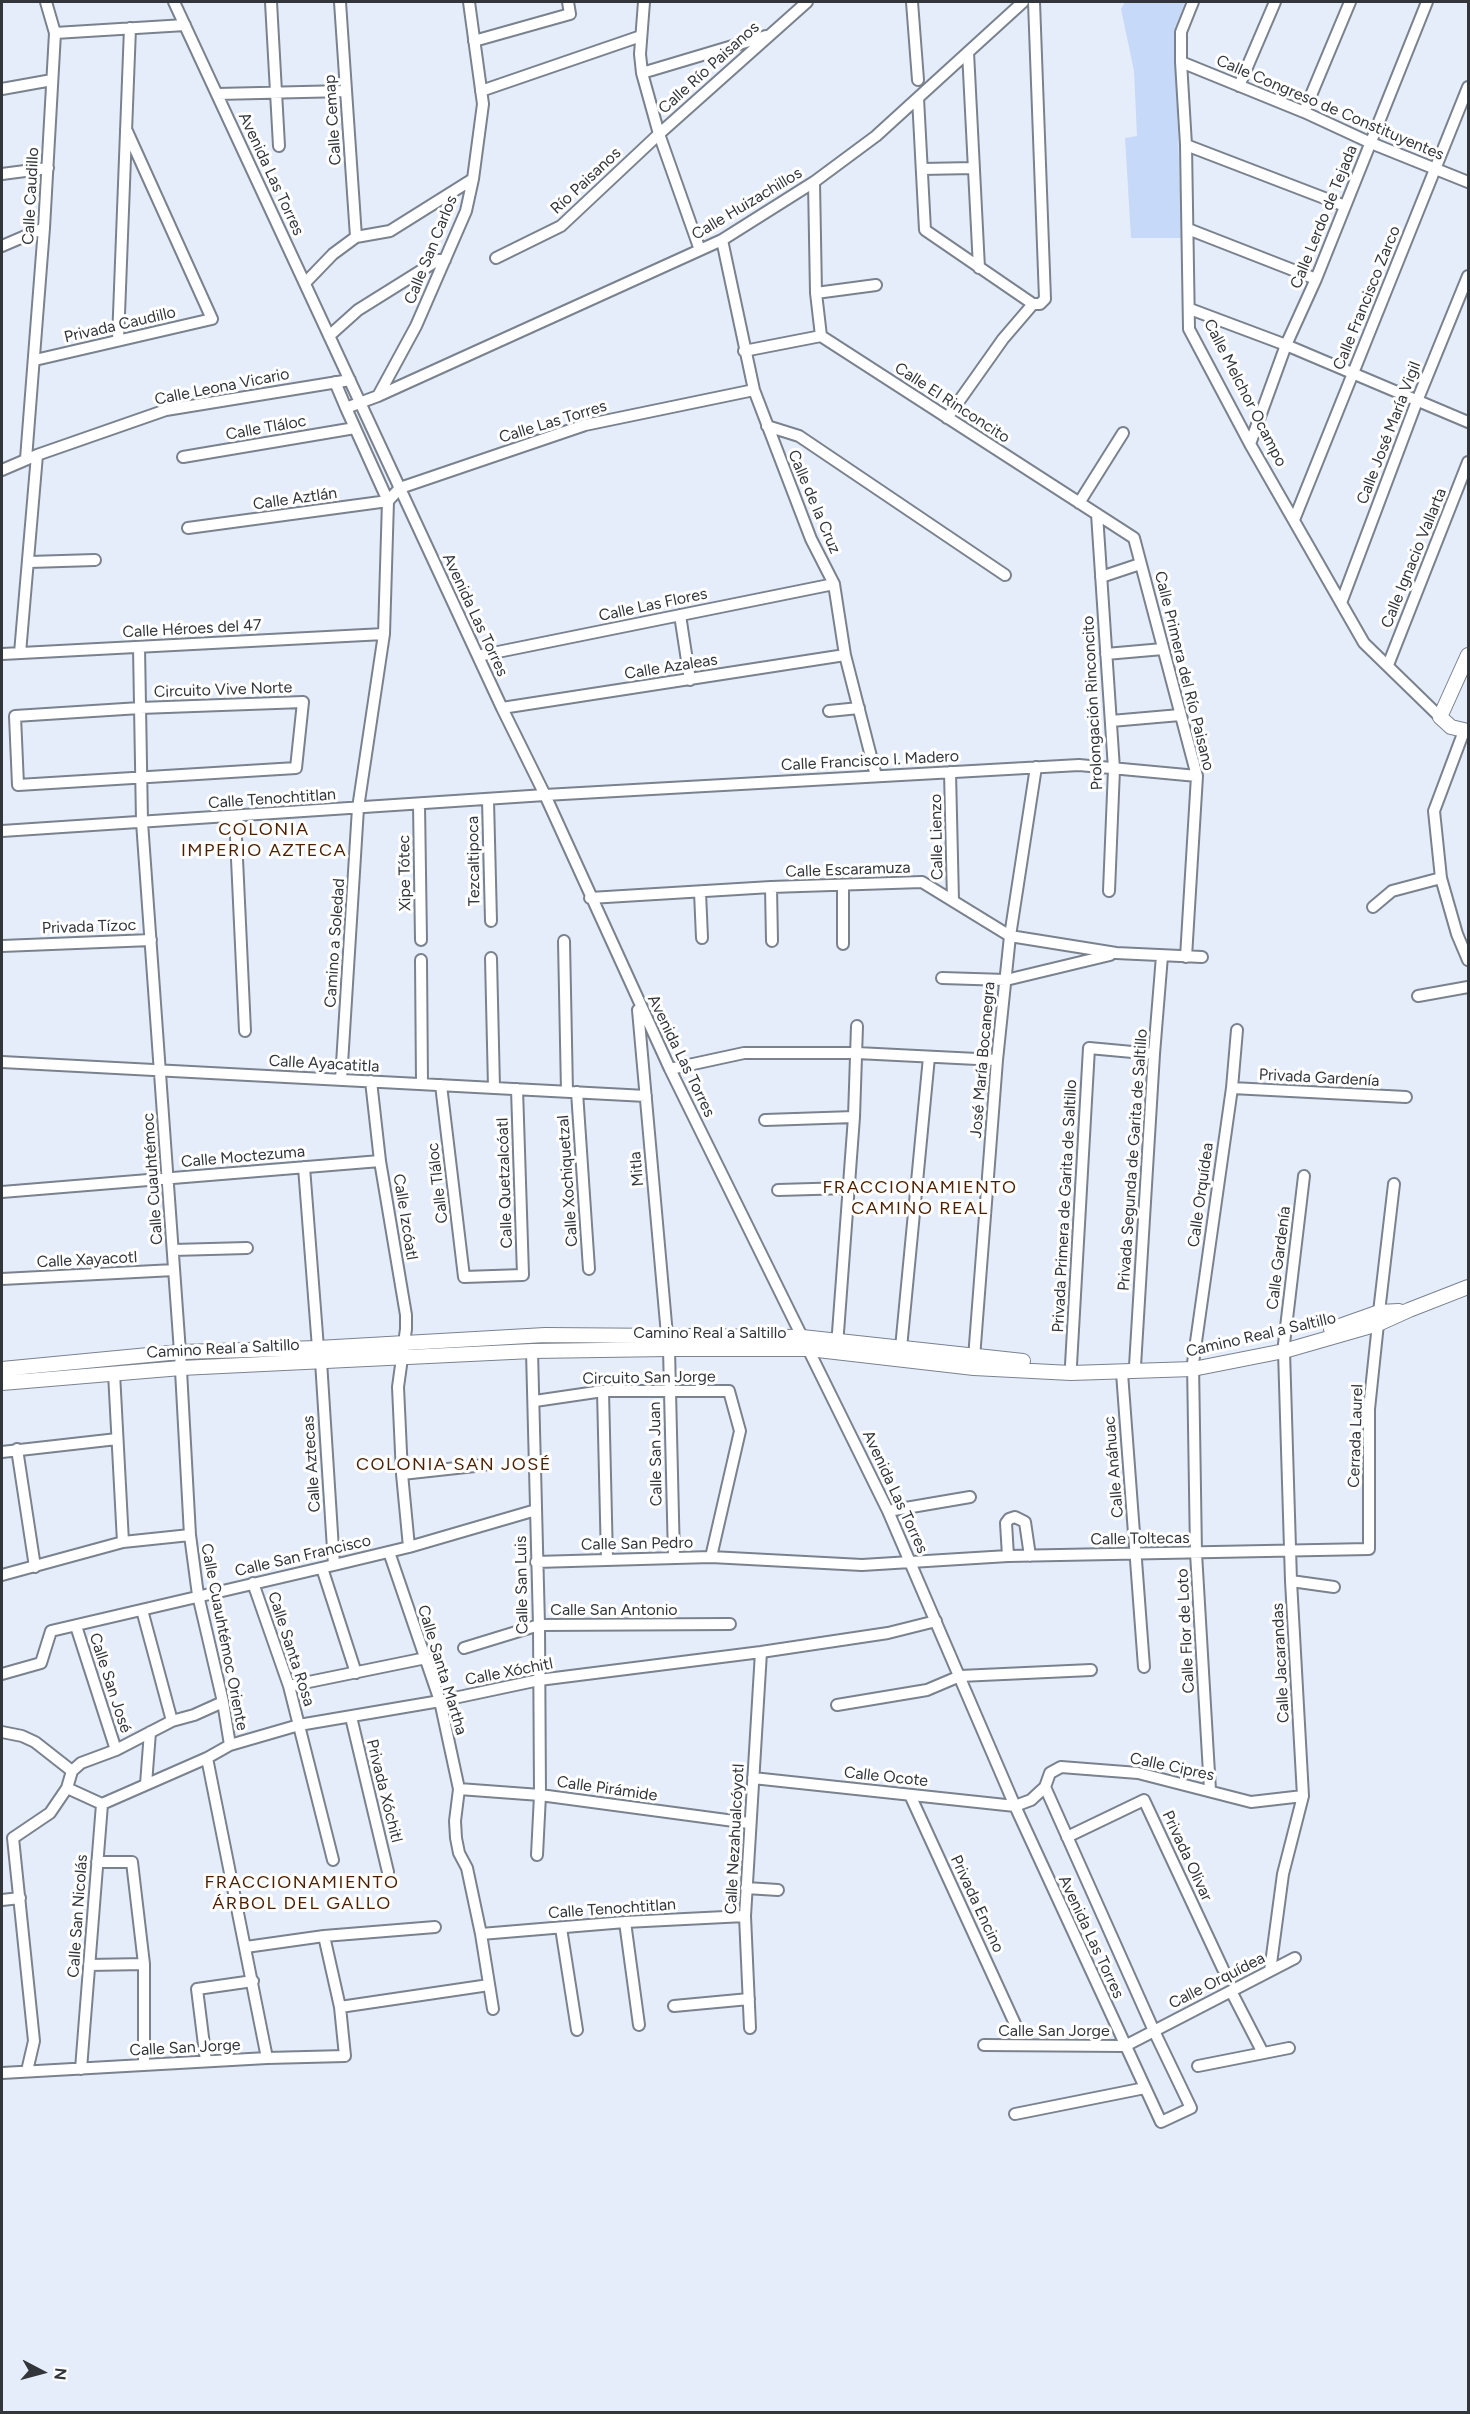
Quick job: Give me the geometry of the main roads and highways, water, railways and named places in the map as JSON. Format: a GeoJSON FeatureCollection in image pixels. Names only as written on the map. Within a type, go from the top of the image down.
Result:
{"type":"FeatureCollection","features":[{"type":"Feature","properties":{"kind":"district","name":"COLONIA IMPERIO AZTECA"},"geometry":{"type":"Point","coordinates":[264,840]}},
{"type":"Feature","properties":{"kind":"district","name":"FRACCIONAMIENTO CAMINO REAL"},"geometry":{"type":"Point","coordinates":[920,1198]}},
{"type":"Feature","properties":{"kind":"district","name":"COLONIA SAN JOSÉ"},"geometry":{"type":"Point","coordinates":[454,1465]}},
{"type":"Feature","properties":{"kind":"district","name":"FRACCIONAMIENTO ÁRBOL DEL GALLO"},"geometry":{"type":"Point","coordinates":[302,1893]}}]}
